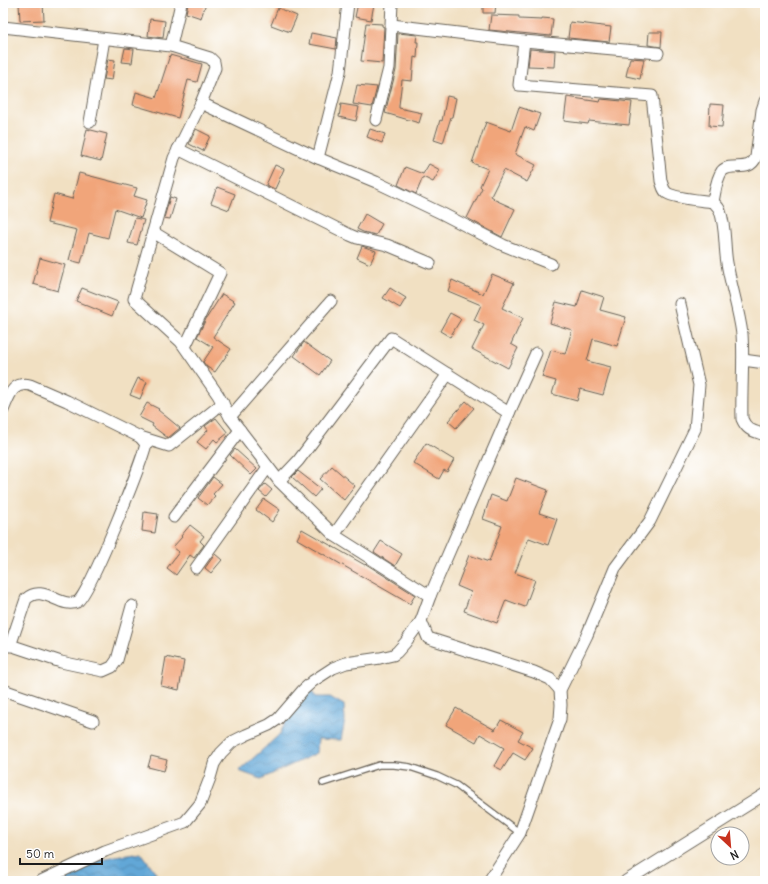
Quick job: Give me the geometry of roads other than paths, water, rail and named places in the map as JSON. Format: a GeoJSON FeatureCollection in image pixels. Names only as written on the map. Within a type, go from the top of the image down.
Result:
{"type":"FeatureCollection","features":[{"type":"Feature","properties":{"kind":"street"},"geometry":{"type":"LineString","coordinates":[[171,46],[181,3]]}},
{"type":"Feature","properties":{"kind":"street"},"geometry":{"type":"LineString","coordinates":[[318,158],[340,72],[348,3]]}},
{"type":"Feature","properties":{"kind":"street"},"geometry":{"type":"LineString","coordinates":[[376,120],[389,68],[392,3]]}},
{"type":"Feature","properties":{"kind":"street"},"geometry":{"type":"LineString","coordinates":[[392,25],[524,41],[658,53]]}},
{"type":"Feature","properties":{"kind":"street"},"geometry":{"type":"LineString","coordinates":[[3,27],[171,46],[210,58],[214,62],[215,68],[201,103],[174,158],[134,299],[185,347],[230,417],[279,481],[334,535],[430,596]]}},
{"type":"Feature","properties":{"kind":"street"},"geometry":{"type":"LineString","coordinates":[[90,122],[104,39]]}},
{"type":"Feature","properties":{"kind":"street"},"geometry":{"type":"LineString","coordinates":[[524,41],[520,85],[652,96],[661,182],[664,189],[668,193],[675,196],[713,202],[717,205],[722,219],[727,263],[739,312],[743,360],[742,419],[745,426],[751,430],[765,434]]}},
{"type":"Feature","properties":{"kind":"street"},"geometry":{"type":"LineString","coordinates":[[713,202],[719,177],[723,170],[749,165],[754,162],[756,157],[762,110],[765,101]]}},
{"type":"Feature","properties":{"kind":"street"},"geometry":{"type":"LineString","coordinates":[[201,103],[318,158],[376,182],[443,214],[503,246],[551,264]]}},
{"type":"Feature","properties":{"kind":"street"},"geometry":{"type":"LineString","coordinates":[[178,149],[350,235],[388,245],[430,263]]}},
{"type":"Feature","properties":{"kind":"street"},"geometry":{"type":"LineString","coordinates":[[154,232],[220,273],[185,347]]}},
{"type":"Feature","properties":{"kind":"street"},"geometry":{"type":"LineString","coordinates":[[230,417],[331,301]]}},
{"type":"Feature","properties":{"kind":"street"},"geometry":{"type":"LineString","coordinates":[[489,881],[520,833],[560,719],[560,690],[587,635],[615,568],[650,521],[695,429],[698,385],[680,304]]}},
{"type":"Feature","properties":{"kind":"street"},"geometry":{"type":"LineString","coordinates":[[279,481],[298,461],[391,338],[509,413]]}},
{"type":"Feature","properties":{"kind":"street"},"geometry":{"type":"LineString","coordinates":[[41,881],[106,851],[185,822],[191,817],[200,804],[214,764],[220,753],[232,742],[268,726],[278,719],[303,690],[313,681],[334,668],[346,662],[393,655],[421,621],[430,596],[536,353]]}},
{"type":"Feature","properties":{"kind":"street"},"geometry":{"type":"LineString","coordinates":[[743,360],[765,363]]}},
{"type":"Feature","properties":{"kind":"street"},"geometry":{"type":"LineString","coordinates":[[334,535],[448,374]]}},
{"type":"Feature","properties":{"kind":"street"},"geometry":{"type":"LineString","coordinates":[[3,410],[8,387],[24,384],[30,385],[140,436],[170,446],[222,403]]}},
{"type":"Feature","properties":{"kind":"street"},"geometry":{"type":"LineString","coordinates":[[174,517],[240,430]]}},
{"type":"Feature","properties":{"kind":"street"},"geometry":{"type":"LineString","coordinates":[[132,606],[117,660],[112,667],[104,671],[61,662],[7,644],[26,599],[30,596],[41,594],[68,603],[80,601],[120,514],[144,451],[146,444],[140,436]]}},
{"type":"Feature","properties":{"kind":"street"},"geometry":{"type":"LineString","coordinates":[[196,568],[268,467]]}},
{"type":"Feature","properties":{"kind":"street"},"geometry":{"type":"LineString","coordinates":[[421,621],[428,638],[534,672],[550,679],[560,690]]}},
{"type":"Feature","properties":{"kind":"street"},"geometry":{"type":"LineString","coordinates":[[3,690],[93,721]]}},
{"type":"Feature","properties":{"kind":"street"},"geometry":{"type":"LineString","coordinates":[[626,881],[765,794]]}},
{"type":"Feature","properties":{"kind":"lane"},"geometry":{"type":"LineString","coordinates":[[324,783],[379,765],[410,767],[437,776],[456,785],[520,833]]}},
{"type":"Feature","properties":{"kind":"water"},"geometry":{"type":"Polygon","coordinates":[[[310,689],[316,697],[330,697],[344,705],[345,720],[341,740],[318,739],[317,753],[261,779],[239,771],[280,734],[291,708],[310,689]]]}},
{"type":"Feature","properties":{"kind":"water"},"geometry":{"type":"Polygon","coordinates":[[[141,852],[156,873],[153,881],[59,881],[69,873],[88,863],[141,852]]]}}]}
